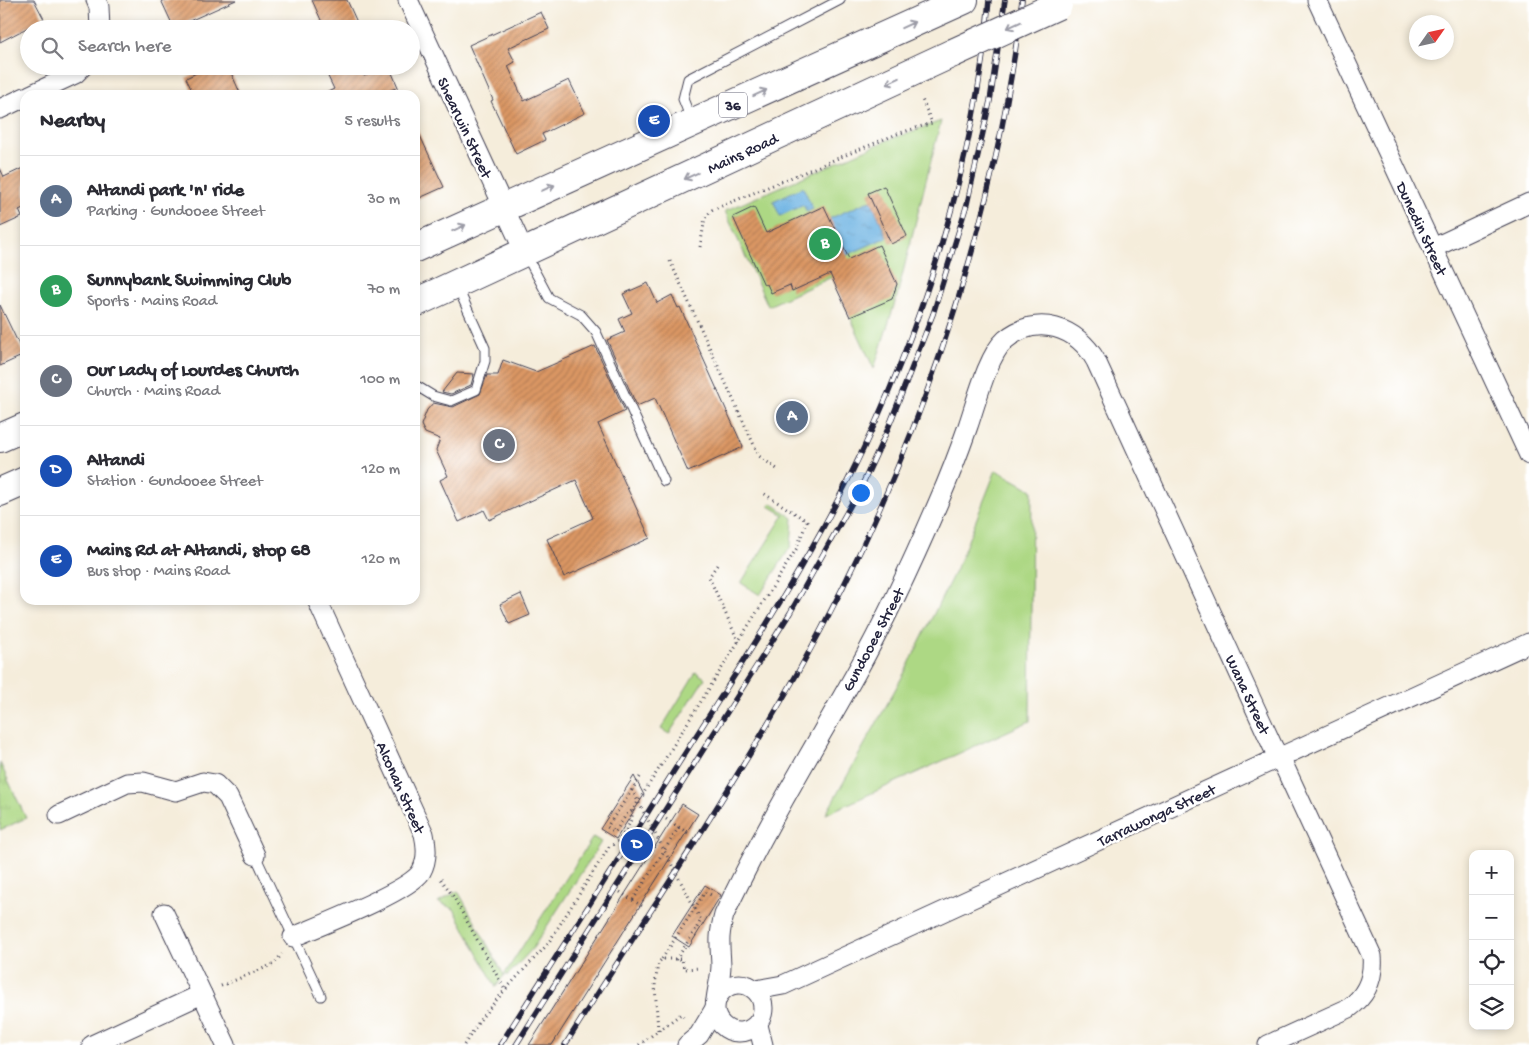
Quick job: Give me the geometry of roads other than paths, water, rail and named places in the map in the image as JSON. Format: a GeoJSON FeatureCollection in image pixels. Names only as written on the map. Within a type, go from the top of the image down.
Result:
{"type":"FeatureCollection","features":[{"type":"Feature","properties":{"kind":"main road","name":"36"},"geometry":{"type":"LineString","coordinates":[[420,246],[963,1]]}},
{"type":"Feature","properties":{"kind":"main road","name":"Mains Road"},"geometry":{"type":"LineString","coordinates":[[420,301],[1064,2]]}},
{"type":"Feature","properties":{"kind":"main road"},"geometry":{"type":"LineString","coordinates":[[0,438],[20,429]]}},
{"type":"Feature","properties":{"kind":"main road"},"geometry":{"type":"LineString","coordinates":[[0,492],[20,482]]}},
{"type":"Feature","properties":{"kind":"street"},"geometry":{"type":"LineString","coordinates":[[96,0],[99,7],[100,20]]}},
{"type":"Feature","properties":{"kind":"street","name":"Shearwin Street"},"geometry":{"type":"LineString","coordinates":[[408,0],[417,20]]}},
{"type":"Feature","properties":{"kind":"street","name":"Dunedin Street"},"geometry":{"type":"LineString","coordinates":[[1317,0],[1529,456]]}},
{"type":"Feature","properties":{"kind":"street","name":"Shearwin Street"},"geometry":{"type":"LineString","coordinates":[[420,26],[525,253]]}},
{"type":"Feature","properties":{"kind":"street"},"geometry":{"type":"LineString","coordinates":[[41,90],[73,75]]}},
{"type":"Feature","properties":{"kind":"street"},"geometry":{"type":"LineString","coordinates":[[0,109],[20,100]]}},
{"type":"Feature","properties":{"kind":"street"},"geometry":{"type":"LineString","coordinates":[[1433,248],[1529,203]]}},
{"type":"Feature","properties":{"kind":"street","name":"Wana Street"},"geometry":{"type":"LineString","coordinates":[[1039,325],[1067,330],[1089,348],[1096,361],[1279,758],[1369,947],[1373,966],[1368,986],[1357,1002],[1349,1008],[1268,1045]]}},
{"type":"Feature","properties":{"kind":"street","name":"Gundooee Street"},"geometry":{"type":"LineString","coordinates":[[693,1040],[715,1005],[721,966],[718,948],[724,915],[788,789],[860,665],[914,558],[961,445],[995,351],[1013,334],[1039,325]]}},
{"type":"Feature","properties":{"kind":"street","name":"Alconah Street"},"geometry":{"type":"LineString","coordinates":[[294,937],[406,886],[414,880],[425,862],[426,843],[424,834],[319,605]]}},
{"type":"Feature","properties":{"kind":"street","name":"Tarrawonga Street"},"geometry":{"type":"LineString","coordinates":[[756,990],[783,985],[1529,643]]}},
{"type":"Feature","properties":{"kind":"street"},"geometry":{"type":"LineString","coordinates":[[59,815],[127,783],[143,782],[176,791],[203,782],[215,784],[228,798],[255,855]]}},
{"type":"Feature","properties":{"kind":"street"},"geometry":{"type":"LineString","coordinates":[[164,913],[226,1045]]}},
{"type":"Feature","properties":{"kind":"street"},"geometry":{"type":"LineString","coordinates":[[721,966],[737,984]]}},
{"type":"Feature","properties":{"kind":"street"},"geometry":{"type":"LineString","coordinates":[[746,1034],[762,1017],[764,1007],[756,990],[747,985],[737,984],[720,992],[715,1005],[717,1019],[723,1027],[746,1034],[763,1045]]}},
{"type":"Feature","properties":{"kind":"street","name":"Tarrawonga Street"},"geometry":{"type":"LineString","coordinates":[[764,1007],[783,985]]}},
{"type":"Feature","properties":{"kind":"street"},"geometry":{"type":"LineString","coordinates":[[92,1045],[202,994]]}},
{"type":"Feature","properties":{"kind":"street","name":"Gundooee Street"},"geometry":{"type":"LineString","coordinates":[[693,1040],[746,1034]]}},
{"type":"Feature","properties":{"kind":"lane"},"geometry":{"type":"LineString","coordinates":[[692,124],[684,99],[688,79],[840,0]]}},
{"type":"Feature","properties":{"kind":"lane"},"geometry":{"type":"LineString","coordinates":[[525,253],[549,298],[582,315],[596,332],[664,481]]}},
{"type":"Feature","properties":{"kind":"lane"},"geometry":{"type":"LineString","coordinates":[[420,388],[433,396],[451,401],[476,390],[485,361],[485,348],[456,284]]}},
{"type":"Feature","properties":{"kind":"lane"},"geometry":{"type":"LineString","coordinates":[[255,855],[321,996]]}},
{"type":"Feature","properties":{"kind":"water"},"geometry":{"type":"Polygon","coordinates":[[[803,187],[813,209],[807,212],[803,205],[780,216],[773,201],[803,187]]]}},
{"type":"Feature","properties":{"kind":"water"},"geometry":{"type":"Polygon","coordinates":[[[871,200],[887,237],[805,274],[789,237],[871,200]]]}},
{"type":"Feature","properties":{"kind":"railway"},"geometry":{"type":"LineString","coordinates":[[500,1045],[770,619],[831,512],[876,421],[900,363],[942,244],[972,122],[989,0]]}},
{"type":"Feature","properties":{"kind":"railway"},"geometry":{"type":"LineString","coordinates":[[516,1045],[790,613],[863,483],[887,431],[933,314],[967,204],[990,101],[1005,0]]}},
{"type":"Feature","properties":{"kind":"railway"},"geometry":{"type":"LineString","coordinates":[[565,1045],[771,719],[839,594],[877,514],[912,431],[943,347],[969,261],[992,174],[1009,87],[1022,0]]}},
{"type":"Feature","properties":{"kind":"place","name":"Mains Rd at Altandi, stop 68"},"geometry":{"type":"Point","coordinates":[654,121]}},
{"type":"Feature","properties":{"kind":"place","name":"Sunnybank Swimming Club"},"geometry":{"type":"Point","coordinates":[825,244]}},
{"type":"Feature","properties":{"kind":"place","name":"Altandi park 'n' ride"},"geometry":{"type":"Point","coordinates":[792,417]}},
{"type":"Feature","properties":{"kind":"place","name":"Our Lady of Lourdes Church"},"geometry":{"type":"Point","coordinates":[499,445]}},
{"type":"Feature","properties":{"kind":"place","name":"Altandi"},"geometry":{"type":"Point","coordinates":[637,845]}}]}
